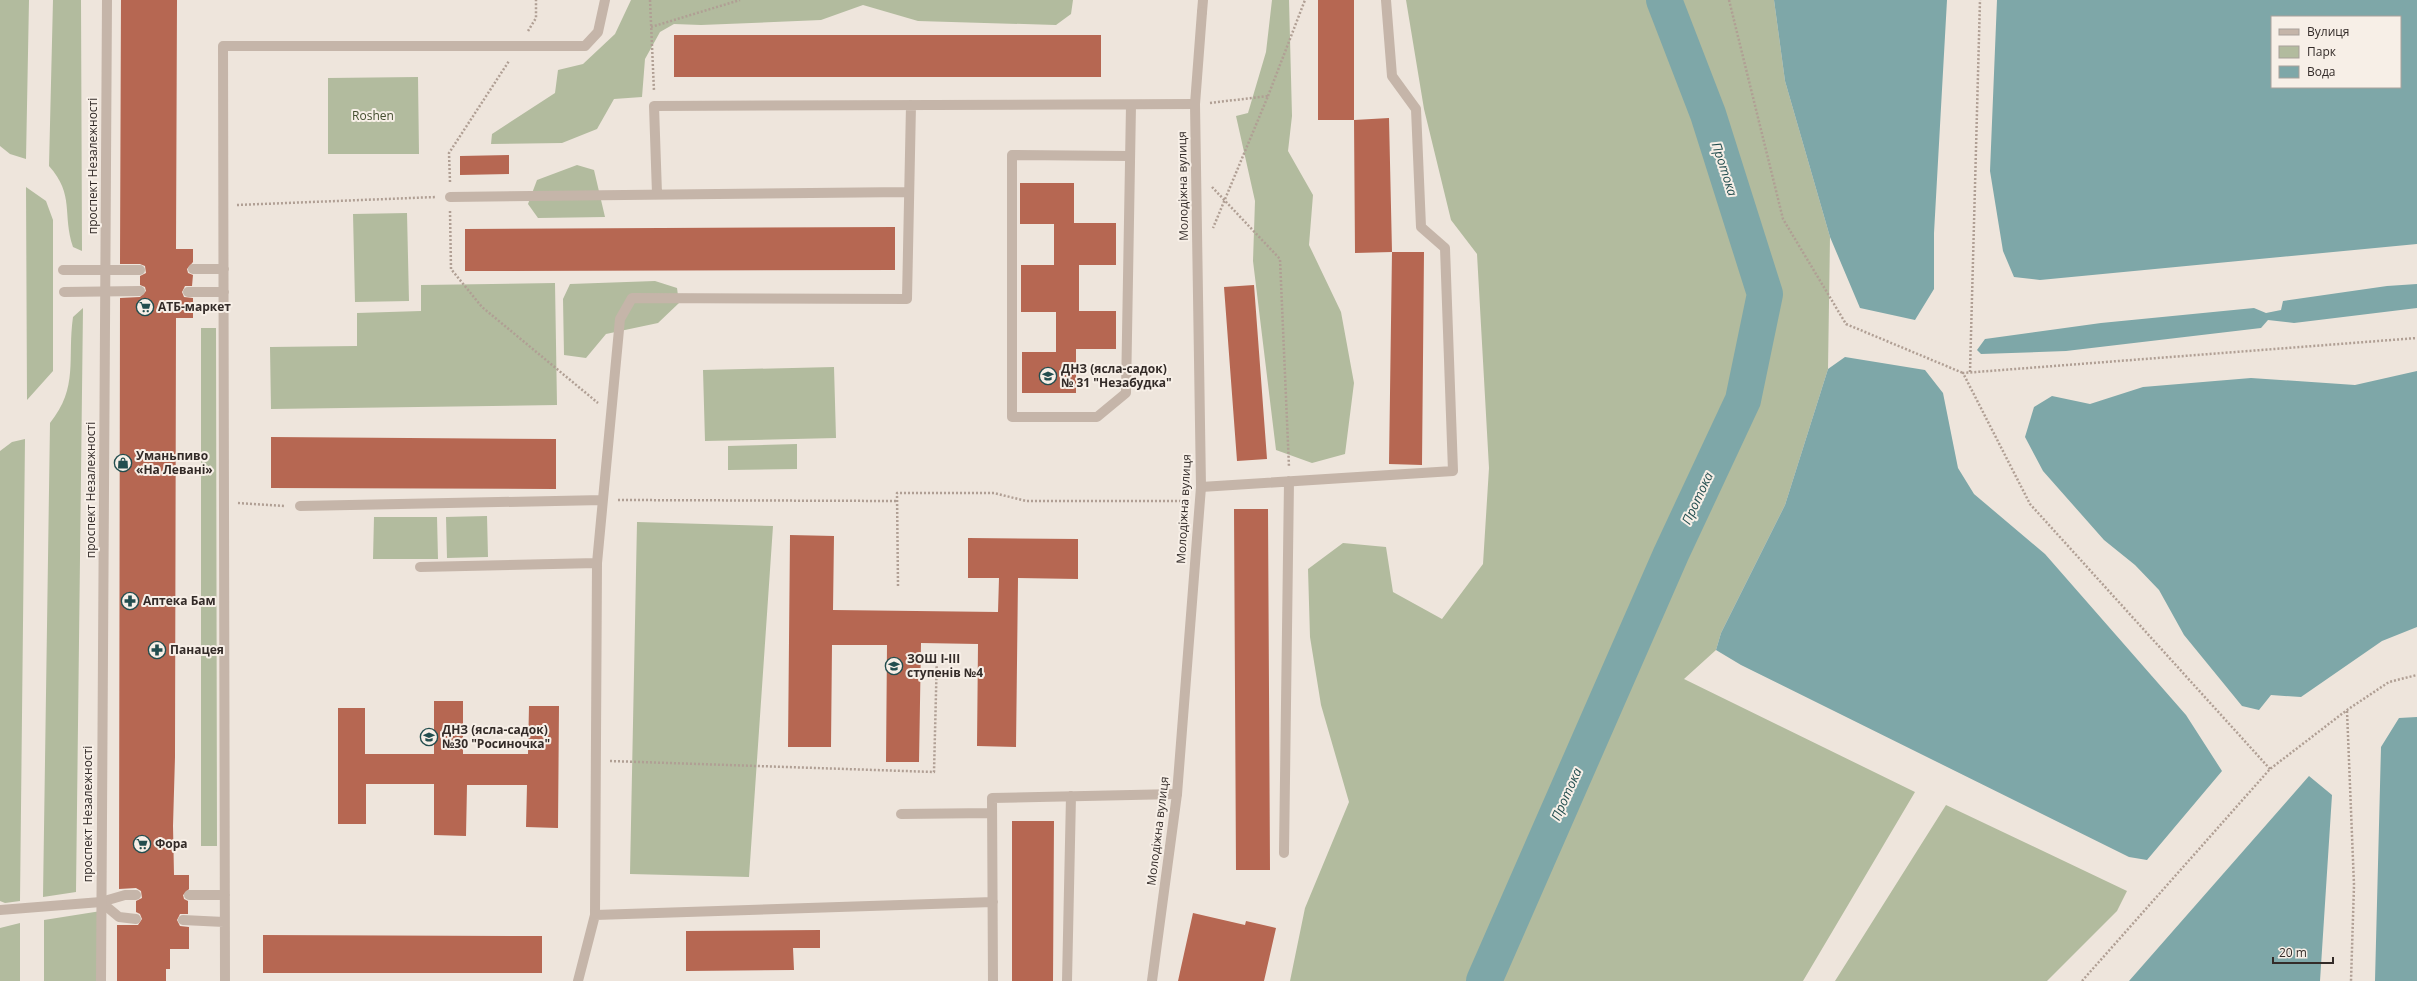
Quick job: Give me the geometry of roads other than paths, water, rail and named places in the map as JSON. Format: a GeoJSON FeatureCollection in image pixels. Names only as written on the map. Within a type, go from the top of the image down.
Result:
{"type":"FeatureCollection","features":[{"type":"Feature","properties":{"kind":"street","name":"проспект Незалежності"},"geometry":{"type":"LineString","coordinates":[[101,981],[107,0]]}},
{"type":"Feature","properties":{"kind":"street"},"geometry":{"type":"LineString","coordinates":[[225,981],[225,205],[223,46],[585,46],[598,32],[605,0]]}},
{"type":"Feature","properties":{"kind":"street","name":"Молодіжна вулиця"},"geometry":{"type":"LineString","coordinates":[[1152,981],[1177,794],[1201,487],[1195,104],[1203,0]]}},
{"type":"Feature","properties":{"kind":"street"},"geometry":{"type":"LineString","coordinates":[[1201,487],[1453,471],[1445,248],[1422,227],[1416,109],[1392,76],[1386,0]]}},
{"type":"Feature","properties":{"kind":"street"},"geometry":{"type":"LineString","coordinates":[[657,194],[654,106],[1195,104]]}},
{"type":"Feature","properties":{"kind":"street"},"geometry":{"type":"LineString","coordinates":[[578,981],[595,915],[597,563],[620,319],[632,298],[907,299],[910,105]]}},
{"type":"Feature","properties":{"kind":"street"},"geometry":{"type":"LineString","coordinates":[[1129,156],[1012,155],[1012,417],[1097,417],[1126,393],[1131,105]]}},
{"type":"Feature","properties":{"kind":"street"},"geometry":{"type":"LineString","coordinates":[[450,197],[908,192]]}},
{"type":"Feature","properties":{"kind":"street"},"geometry":{"type":"LineString","coordinates":[[193,269],[224,269]]}},
{"type":"Feature","properties":{"kind":"street"},"geometry":{"type":"LineString","coordinates":[[64,270],[140,270]]}},
{"type":"Feature","properties":{"kind":"street"},"geometry":{"type":"LineString","coordinates":[[64,292],[140,292]]}},
{"type":"Feature","properties":{"kind":"street"},"geometry":{"type":"LineString","coordinates":[[188,292],[224,292]]}},
{"type":"Feature","properties":{"kind":"street"},"geometry":{"type":"LineString","coordinates":[[1284,853],[1289,481]]}},
{"type":"Feature","properties":{"kind":"street"},"geometry":{"type":"LineString","coordinates":[[300,506],[603,500]]}},
{"type":"Feature","properties":{"kind":"street"},"geometry":{"type":"LineString","coordinates":[[420,567],[597,563]]}},
{"type":"Feature","properties":{"kind":"street"},"geometry":{"type":"LineString","coordinates":[[993,981],[992,798],[1177,794]]}},
{"type":"Feature","properties":{"kind":"street"},"geometry":{"type":"LineString","coordinates":[[1067,981],[1071,796]]}},
{"type":"Feature","properties":{"kind":"street"},"geometry":{"type":"LineString","coordinates":[[901,814],[992,813]]}},
{"type":"Feature","properties":{"kind":"street"},"geometry":{"type":"LineString","coordinates":[[188,894],[225,895]]}},
{"type":"Feature","properties":{"kind":"street"},"geometry":{"type":"LineString","coordinates":[[0,910],[101,902],[117,896],[136,895]]}},
{"type":"Feature","properties":{"kind":"street"},"geometry":{"type":"LineString","coordinates":[[101,902],[119,917],[136,919]]}},
{"type":"Feature","properties":{"kind":"street"},"geometry":{"type":"LineString","coordinates":[[595,915],[993,902]]}},
{"type":"Feature","properties":{"kind":"street"},"geometry":{"type":"LineString","coordinates":[[183,920],[224,922]]}},
{"type":"Feature","properties":{"kind":"water"},"geometry":{"type":"Polygon","coordinates":[[[1774,0],[1947,0],[1934,233],[1934,289],[1915,320],[1860,308],[1830,237],[1785,81],[1774,0]]]}},
{"type":"Feature","properties":{"kind":"water"},"geometry":{"type":"Polygon","coordinates":[[[1997,0],[2417,0],[2417,244],[2040,280],[2014,277],[2003,251],[1990,171],[1997,0]]]}},
{"type":"Feature","properties":{"kind":"water"},"geometry":{"type":"Polygon","coordinates":[[[2417,284],[2417,308],[2294,323],[2268,320],[2261,328],[2066,351],[1981,354],[1977,350],[1985,339],[2101,323],[2254,308],[2266,313],[2281,310],[2283,301],[2387,286],[2417,284]]]}},
{"type":"Feature","properties":{"kind":"water"},"geometry":{"type":"Polygon","coordinates":[[[1845,357],[1925,370],[1943,393],[1958,468],[1974,494],[2045,554],[2186,715],[2222,771],[2147,860],[2129,857],[1741,665],[1716,650],[1721,633],[1785,505],[1828,369],[1845,357]]]}},
{"type":"Feature","properties":{"kind":"water"},"geometry":{"type":"Polygon","coordinates":[[[2417,371],[2417,627],[2382,641],[2301,697],[2271,695],[2259,710],[2242,706],[2184,635],[2159,590],[2135,565],[2104,540],[2043,471],[2025,437],[2034,407],[2052,396],[2090,404],[2143,387],[2251,378],[2355,385],[2417,371]]]}},
{"type":"Feature","properties":{"kind":"water"},"geometry":{"type":"Polygon","coordinates":[[[2417,717],[2417,981],[2375,981],[2381,747],[2399,718],[2417,717]]]}},
{"type":"Feature","properties":{"kind":"water"},"geometry":{"type":"Polygon","coordinates":[[[2309,776],[2332,795],[2320,981],[2129,981],[2309,776]]]}},
{"type":"Feature","properties":{"kind":"waterway","name":"Протока"},"geometry":{"type":"LineString","coordinates":[[1484,981],[1671,554],[1743,400],[1765,294],[1708,114],[1664,0]]}},
{"type":"Feature","properties":{"kind":"place","name":"АТБ-маркет"},"geometry":{"type":"Point","coordinates":[145,307]}},
{"type":"Feature","properties":{"kind":"place","name":"ДНЗ (ясла-садок) № 31 \"Незабудка\""},"geometry":{"type":"Point","coordinates":[1048,376]}},
{"type":"Feature","properties":{"kind":"place","name":"Уманьпиво «На Левані»"},"geometry":{"type":"Point","coordinates":[123,463]}},
{"type":"Feature","properties":{"kind":"place","name":"Аптека Бам"},"geometry":{"type":"Point","coordinates":[130,601]}},
{"type":"Feature","properties":{"kind":"place","name":"Панацея"},"geometry":{"type":"Point","coordinates":[157,650]}},
{"type":"Feature","properties":{"kind":"place","name":"ЗОШ І-ІІІ ступенів №4"},"geometry":{"type":"Point","coordinates":[894,666]}},
{"type":"Feature","properties":{"kind":"place","name":"ДНЗ (ясла-садок) №30 \"Росиночка\""},"geometry":{"type":"Point","coordinates":[429,737]}},
{"type":"Feature","properties":{"kind":"place","name":"Фора"},"geometry":{"type":"Point","coordinates":[142,844]}},
{"type":"Feature","properties":{"kind":"park label","name":"Roshen"},"geometry":{"type":"Point","coordinates":[373,116]}}]}
